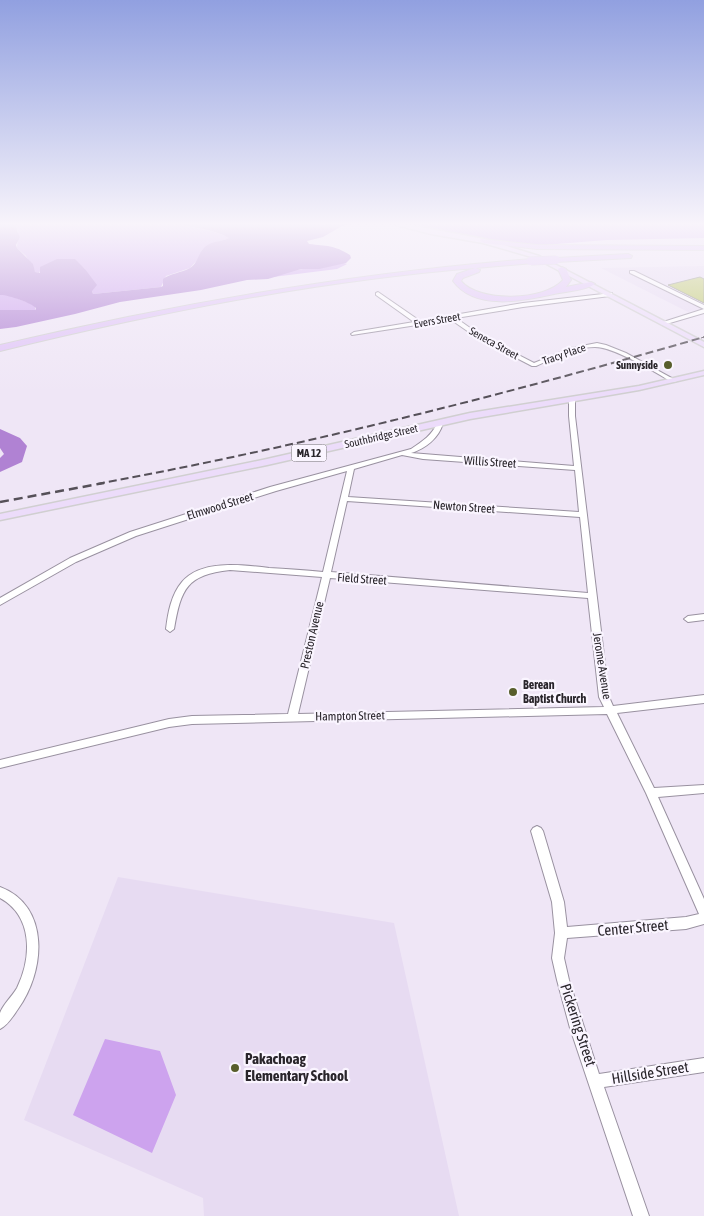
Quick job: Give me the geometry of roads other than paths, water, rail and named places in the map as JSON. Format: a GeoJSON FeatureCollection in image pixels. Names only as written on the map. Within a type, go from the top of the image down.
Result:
{"type":"FeatureCollection","features":[{"type":"Feature","properties":{"kind":"highway"},"geometry":{"type":"LineString","coordinates":[[0,340],[132,309],[249,287],[301,280]]}},
{"type":"Feature","properties":{"kind":"highway"},"geometry":{"type":"LineString","coordinates":[[0,348],[122,319],[248,294],[349,280]]}},
{"type":"Feature","properties":{"kind":"highway"},"geometry":{"type":"LineString","coordinates":[[459,280],[458,284],[468,292],[490,297],[515,298],[591,284]]}},
{"type":"Feature","properties":{"kind":"highway"},"geometry":{"type":"LineString","coordinates":[[550,293],[561,288],[566,280]]}},
{"type":"Feature","properties":{"kind":"main road"},"geometry":{"type":"LineString","coordinates":[[583,280],[704,345]]}},
{"type":"Feature","properties":{"kind":"main road","name":"Southbridge Street"},"geometry":{"type":"LineString","coordinates":[[0,517],[240,468],[440,423],[674,381],[704,373]]}},
{"type":"Feature","properties":{"kind":"street"},"geometry":{"type":"LineString","coordinates":[[648,280],[704,307]]}},
{"type":"Feature","properties":{"kind":"street"},"geometry":{"type":"LineString","coordinates":[[378,294],[420,324]]}},
{"type":"Feature","properties":{"kind":"street","name":"Evers Street"},"geometry":{"type":"LineString","coordinates":[[354,334],[534,303],[610,294]]}},
{"type":"Feature","properties":{"kind":"street"},"geometry":{"type":"LineString","coordinates":[[663,323],[704,311]]}},
{"type":"Feature","properties":{"kind":"street","name":"Seneca Street"},"geometry":{"type":"LineString","coordinates":[[452,318],[478,336],[534,365],[537,364]]}},
{"type":"Feature","properties":{"kind":"street","name":"Tracy Place"},"geometry":{"type":"LineString","coordinates":[[537,364],[573,350],[591,346],[602,346],[653,368],[674,381]]}},
{"type":"Feature","properties":{"kind":"street","name":"Jerome Avenue"},"geometry":{"type":"LineString","coordinates":[[572,399],[572,416],[604,696],[704,912]]}},
{"type":"Feature","properties":{"kind":"street","name":"Elmwood Street"},"geometry":{"type":"LineString","coordinates":[[0,602],[74,560],[133,534],[351,467],[402,454],[421,446],[430,439],[439,429],[440,423]]}},
{"type":"Feature","properties":{"kind":"street","name":"Willis Street"},"geometry":{"type":"LineString","coordinates":[[402,454],[578,468]]}},
{"type":"Feature","properties":{"kind":"street","name":"Preston Avenue"},"geometry":{"type":"LineString","coordinates":[[293,716],[351,467]]}},
{"type":"Feature","properties":{"kind":"street","name":"Newton Street"},"geometry":{"type":"LineString","coordinates":[[345,499],[584,515]]}},
{"type":"Feature","properties":{"kind":"street","name":"Field Street"},"geometry":{"type":"LineString","coordinates":[[170,629],[178,592],[190,578],[202,571],[230,567],[593,596]]}},
{"type":"Feature","properties":{"kind":"street"},"geometry":{"type":"LineString","coordinates":[[688,619],[704,617]]}},
{"type":"Feature","properties":{"kind":"street","name":"Hampton Street"},"geometry":{"type":"LineString","coordinates":[[0,764],[169,723],[192,720],[293,716],[488,715],[610,710],[704,699]]}},
{"type":"Feature","properties":{"kind":"street"},"geometry":{"type":"LineString","coordinates":[[651,794],[704,789]]}},
{"type":"Feature","properties":{"kind":"street","name":"Pickering Street"},"geometry":{"type":"LineString","coordinates":[[537,831],[558,902],[561,932],[558,958],[562,973],[577,1028],[641,1216]]}},
{"type":"Feature","properties":{"kind":"street"},"geometry":{"type":"LineString","coordinates":[[0,892],[24,910],[30,923],[34,941],[31,969],[24,988],[0,1022]]}},
{"type":"Feature","properties":{"kind":"street","name":"Center Street"},"geometry":{"type":"LineString","coordinates":[[561,932],[686,923],[704,918]]}},
{"type":"Feature","properties":{"kind":"street","name":"Hillside Street"},"geometry":{"type":"LineString","coordinates":[[596,1081],[704,1064]]}},
{"type":"Feature","properties":{"kind":"railway"},"geometry":{"type":"LineString","coordinates":[[97,484],[251,453],[403,418],[554,379],[704,337],[701,338]]}},
{"type":"Feature","properties":{"kind":"railway"},"geometry":{"type":"LineString","coordinates":[[0,502],[104,483]]}},
{"type":"Feature","properties":{"kind":"place","name":"Sunnyside"},"geometry":{"type":"Point","coordinates":[668,365]}},
{"type":"Feature","properties":{"kind":"place","name":"Berean Baptist Church"},"geometry":{"type":"Point","coordinates":[513,692]}},
{"type":"Feature","properties":{"kind":"place","name":"Pakachoag Elementary School"},"geometry":{"type":"Point","coordinates":[235,1068]}}]}
